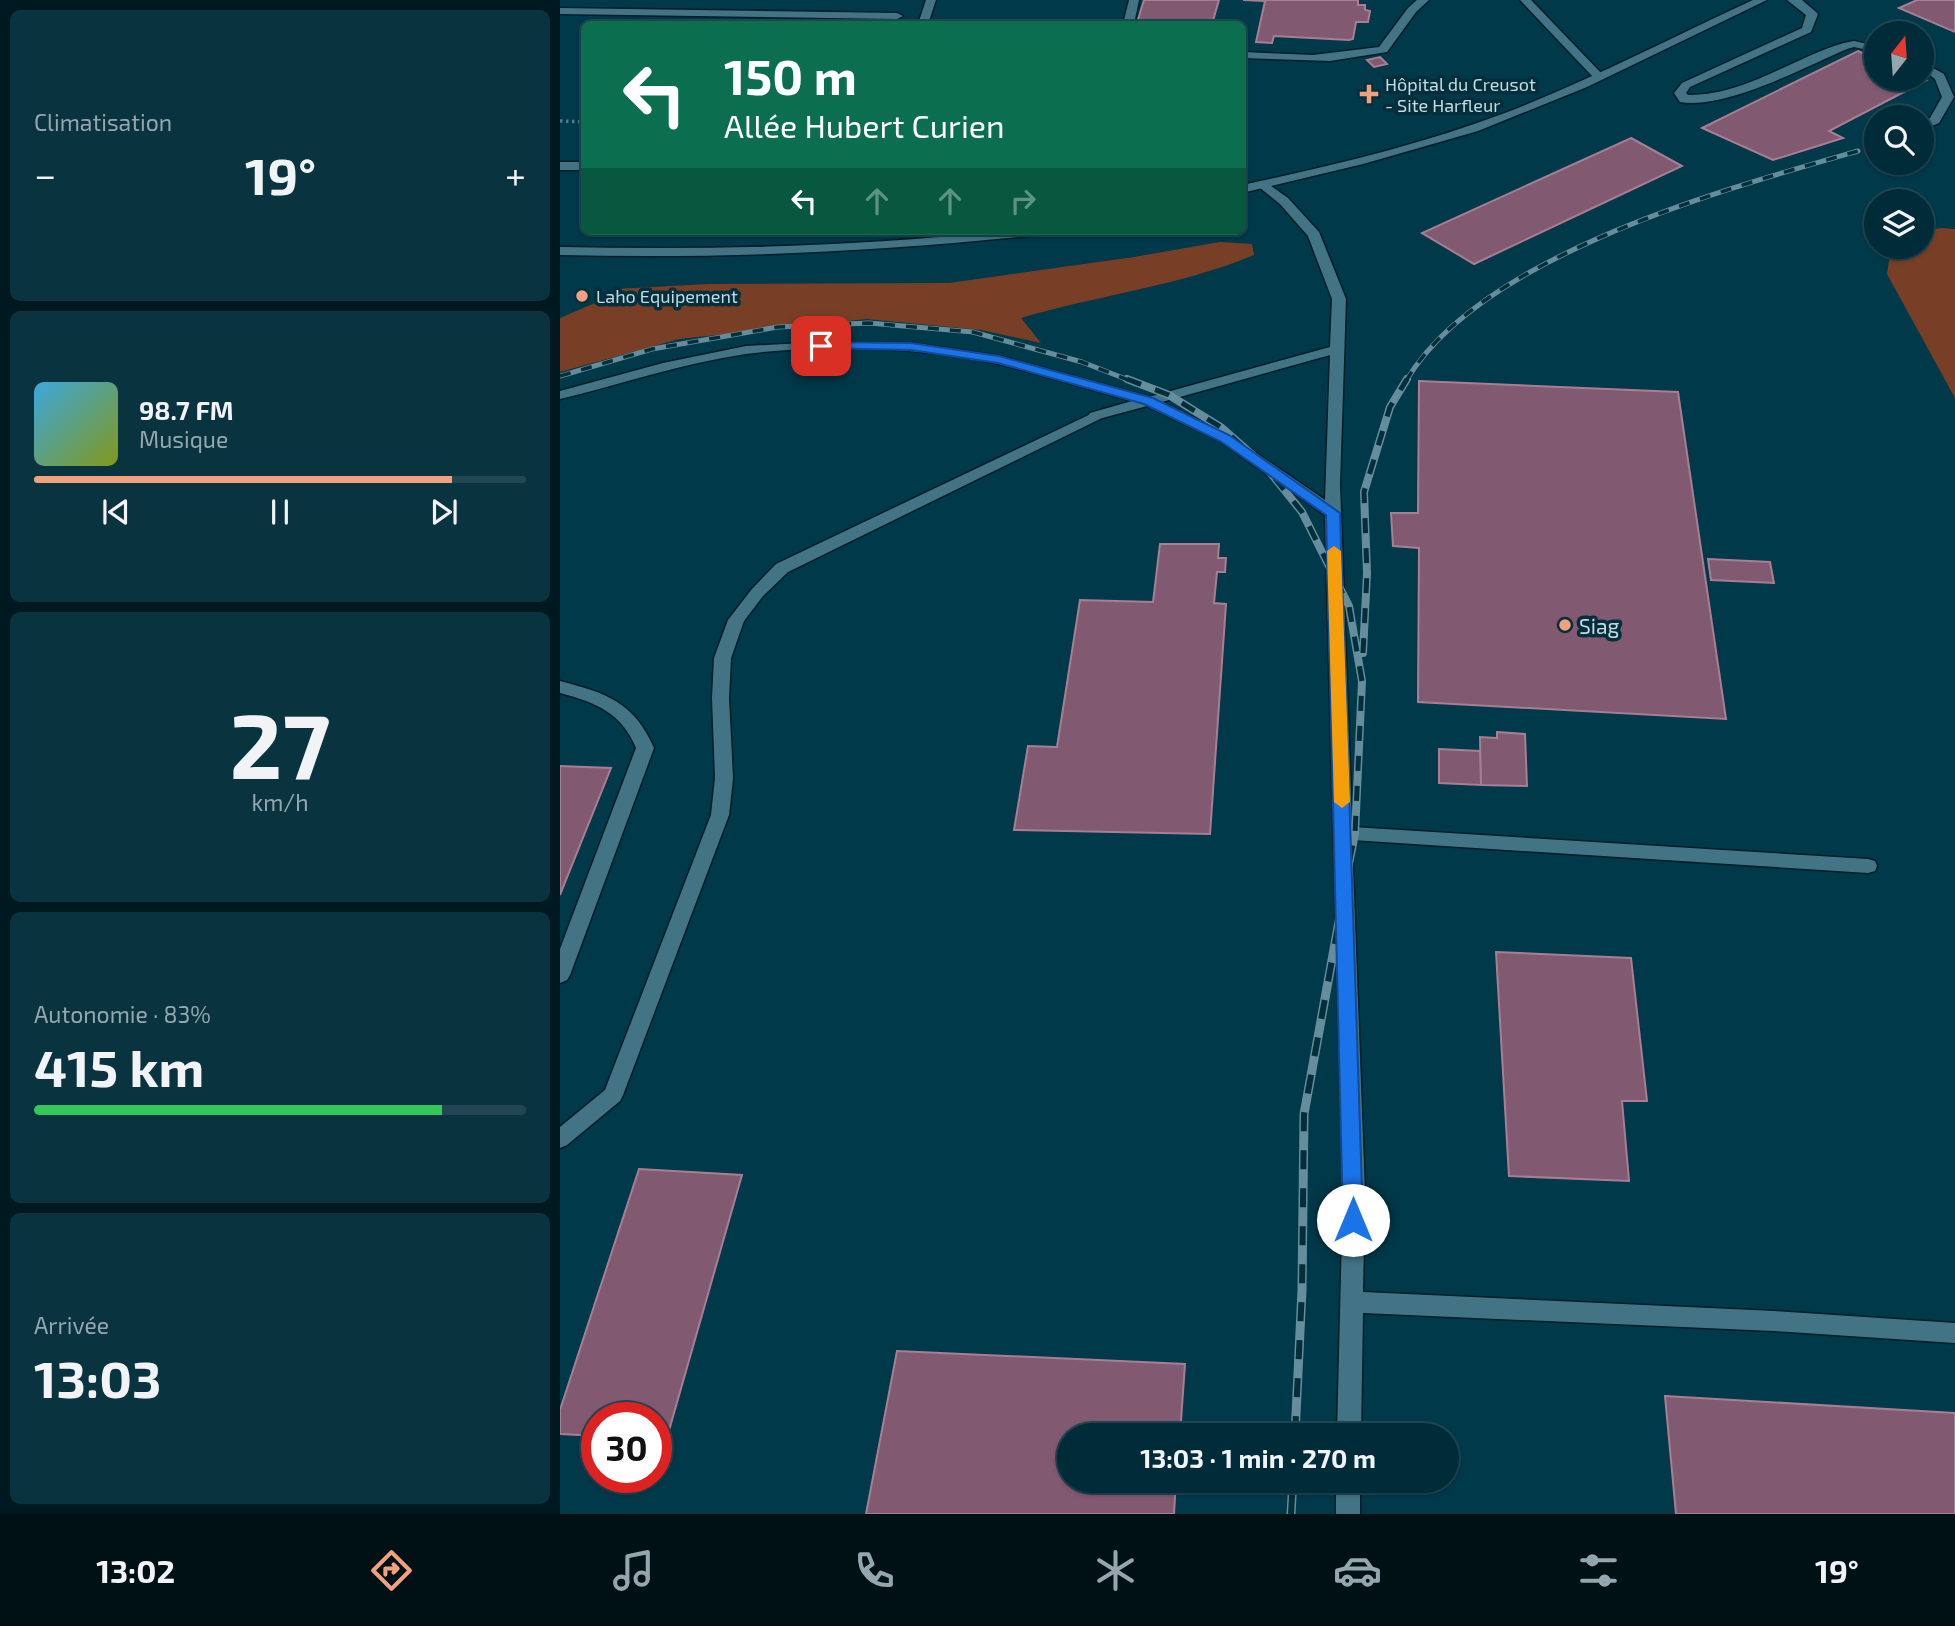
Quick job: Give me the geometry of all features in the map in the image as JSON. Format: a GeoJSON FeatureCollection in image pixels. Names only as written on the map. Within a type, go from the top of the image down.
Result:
{"type":"FeatureCollection","features":[{"type":"Feature","properties":{"kind":"street"},"geometry":{"type":"LineString","coordinates":[[924,21],[931,0]]}},
{"type":"Feature","properties":{"kind":"street"},"geometry":{"type":"LineString","coordinates":[[1130,21],[1134,0]]}},
{"type":"Feature","properties":{"kind":"street"},"geometry":{"type":"LineString","coordinates":[[1246,55],[1320,59],[1356,56],[1383,50],[1412,10],[1424,0]]}},
{"type":"Feature","properties":{"kind":"street"},"geometry":{"type":"LineString","coordinates":[[1525,0],[1597,75]]}},
{"type":"Feature","properties":{"kind":"street"},"geometry":{"type":"LineString","coordinates":[[1246,188],[1352,165],[1476,127],[1762,0]]}},
{"type":"Feature","properties":{"kind":"street"},"geometry":{"type":"LineString","coordinates":[[1792,0],[1802,4],[1812,14],[1807,30],[1686,85],[1680,93],[1684,99],[1695,101],[1723,95],[1844,46],[1854,44],[1864,46]]}},
{"type":"Feature","properties":{"kind":"street"},"geometry":{"type":"LineString","coordinates":[[560,11],[897,16]]}},
{"type":"Feature","properties":{"kind":"street"},"geometry":{"type":"LineString","coordinates":[[1934,70],[1944,81],[1948,97],[1934,120]]}},
{"type":"Feature","properties":{"kind":"street"},"geometry":{"type":"LineString","coordinates":[[560,166],[581,166]]}},
{"type":"Feature","properties":{"kind":"street"},"geometry":{"type":"LineString","coordinates":[[1264,185],[1284,201],[1314,234],[1339,299],[1333,513],[1354,1193],[1349,1423]]}},
{"type":"Feature","properties":{"kind":"street"},"geometry":{"type":"LineString","coordinates":[[560,251],[787,252],[890,246],[999,235]]}},
{"type":"Feature","properties":{"kind":"street"},"geometry":{"type":"LineString","coordinates":[[560,395],[663,367],[746,349],[911,347],[999,360],[1149,401],[1225,438],[1333,513]]}},
{"type":"Feature","properties":{"kind":"street"},"geometry":{"type":"LineString","coordinates":[[560,1139],[614,1095],[720,815],[724,776],[719,708],[722,657],[736,620],[759,591],[782,568],[1095,416],[1337,349]]}},
{"type":"Feature","properties":{"kind":"street"},"geometry":{"type":"LineString","coordinates":[[560,688],[585,694],[620,712],[636,727],[645,748],[560,975]]}},
{"type":"Feature","properties":{"kind":"street"},"geometry":{"type":"LineString","coordinates":[[1343,833],[1868,866]]}},
{"type":"Feature","properties":{"kind":"street"},"geometry":{"type":"LineString","coordinates":[[1352,1302],[1774,1321],[1955,1333]]}},
{"type":"Feature","properties":{"kind":"street"},"geometry":{"type":"LineString","coordinates":[[1348,1493],[1348,1514]]}},
{"type":"Feature","properties":{"kind":"path"},"geometry":{"type":"LineString","coordinates":[[560,121],[581,122]]}},
{"type":"Feature","properties":{"kind":"shaded area"},"geometry":{"type":"Polygon","coordinates":[[[1934,229],[1955,229],[1955,398],[1887,274],[1889,259],[1934,259],[1934,229]]]}},
{"type":"Feature","properties":{"kind":"shaded area"},"geometry":{"type":"Polygon","coordinates":[[[1220,242],[1252,244],[1254,255],[1197,275],[1021,318],[1041,343],[981,330],[867,319],[679,339],[560,372],[560,318],[595,303],[615,289],[708,284],[949,283],[1220,242]]]}},
{"type":"Feature","properties":{"kind":"building"},"geometry":{"type":"Polygon","coordinates":[[[1144,0],[1219,0],[1213,21],[1138,21],[1144,0]]]}},
{"type":"Feature","properties":{"kind":"building"},"geometry":{"type":"Polygon","coordinates":[[[1243,0],[1358,0],[1358,5],[1365,5],[1365,10],[1370,11],[1368,22],[1356,22],[1353,39],[1274,36],[1272,43],[1256,42],[1265,1],[1243,0]]]}},
{"type":"Feature","properties":{"kind":"building"},"geometry":{"type":"Polygon","coordinates":[[[1917,0],[1955,0],[1955,32],[1934,21],[1899,8],[1917,0]]]}},
{"type":"Feature","properties":{"kind":"building"},"geometry":{"type":"Polygon","coordinates":[[[1858,51],[1864,54],[1864,91],[1906,91],[1879,105],[1864,105],[1864,113],[1829,131],[1843,138],[1773,160],[1702,128],[1858,51]]]}},
{"type":"Feature","properties":{"kind":"building"},"geometry":{"type":"Polygon","coordinates":[[[1380,57],[1387,64],[1374,67],[1367,60],[1380,57]]]}},
{"type":"Feature","properties":{"kind":"building"},"geometry":{"type":"Polygon","coordinates":[[[1631,138],[1682,166],[1474,264],[1422,233],[1631,138]]]}},
{"type":"Feature","properties":{"kind":"building","name":"Siag"},"geometry":{"type":"Polygon","coordinates":[[[1419,381],[1678,392],[1726,719],[1418,702],[1419,548],[1393,546],[1391,513],[1418,513],[1419,381]]]}},
{"type":"Feature","properties":{"kind":"building"},"geometry":{"type":"Polygon","coordinates":[[[1160,544],[1219,544],[1218,558],[1226,558],[1225,572],[1217,572],[1214,603],[1226,604],[1210,834],[1014,830],[1028,746],[1057,747],[1080,600],[1153,602],[1160,544]]]}},
{"type":"Feature","properties":{"kind":"building"},"geometry":{"type":"Polygon","coordinates":[[[1708,559],[1770,562],[1774,583],[1711,580],[1708,559]]]}},
{"type":"Feature","properties":{"kind":"building"},"geometry":{"type":"Polygon","coordinates":[[[1497,732],[1525,734],[1527,786],[1481,785],[1480,737],[1497,738],[1497,732]]]}},
{"type":"Feature","properties":{"kind":"building"},"geometry":{"type":"Polygon","coordinates":[[[1439,749],[1480,751],[1481,785],[1439,783],[1439,749]]]}},
{"type":"Feature","properties":{"kind":"building"},"geometry":{"type":"Polygon","coordinates":[[[560,766],[611,768],[560,895],[560,766]]]}},
{"type":"Feature","properties":{"kind":"building"},"geometry":{"type":"Polygon","coordinates":[[[1496,952],[1631,958],[1647,1101],[1622,1101],[1629,1181],[1509,1176],[1496,952]]]}},
{"type":"Feature","properties":{"kind":"building"},"geometry":{"type":"Polygon","coordinates":[[[639,1169],[742,1175],[672,1420],[672,1402],[581,1402],[581,1435],[560,1434],[560,1410],[639,1169]]]}},
{"type":"Feature","properties":{"kind":"building"},"geometry":{"type":"Polygon","coordinates":[[[897,1351],[1185,1364],[1181,1423],[1057,1423],[1057,1493],[1175,1493],[1174,1514],[866,1514],[897,1351]]]}},
{"type":"Feature","properties":{"kind":"building"},"geometry":{"type":"Polygon","coordinates":[[[1665,1396],[1955,1413],[1955,1514],[1676,1514],[1665,1396]]]}},
{"type":"Feature","properties":{"kind":"railway"},"geometry":{"type":"LineString","coordinates":[[1406,381],[1441,337],[1489,298],[1546,263],[1610,233],[1676,208],[1742,185],[1858,151]]}},
{"type":"Feature","properties":{"kind":"railway"},"geometry":{"type":"LineString","coordinates":[[560,376],[652,349],[778,327],[869,323],[973,332],[1082,362],[1131,381]]}},
{"type":"Feature","properties":{"kind":"railway"},"geometry":{"type":"LineString","coordinates":[[1127,379],[1169,395],[1222,428],[1265,466],[1302,512],[1349,606],[1362,681],[1355,834],[1347,874]]}},
{"type":"Feature","properties":{"kind":"railway"},"geometry":{"type":"LineString","coordinates":[[1363,653],[1367,573],[1364,492],[1390,407],[1407,379]]}},
{"type":"Feature","properties":{"kind":"railway"},"geometry":{"type":"LineString","coordinates":[[1296,1423],[1302,1290],[1304,1114],[1348,872]]}},
{"type":"Feature","properties":{"kind":"railway"},"geometry":{"type":"LineString","coordinates":[[1291,1514],[1292,1493]]}},
{"type":"Feature","properties":{"kind":"slow traffic"},"geometry":{"type":"LineString","coordinates":[[1334,551],[1342,802]]}},
{"type":"Feature","properties":{"kind":"place","name":"Hôpital du Creusot - Site Harfleur"},"geometry":{"type":"Point","coordinates":[1369,94]}},
{"type":"Feature","properties":{"kind":"place","name":"Laho Equipement"},"geometry":{"type":"Point","coordinates":[582,296]}},
{"type":"Feature","properties":{"kind":"place","name":"Siag"},"geometry":{"type":"Point","coordinates":[1565,625]}},
{"type":"Feature","properties":{"kind":"route"},"geometry":{"type":"LineString","coordinates":[[821,346],[911,347],[999,360],[1149,401],[1225,438],[1333,513],[1353,1220]]}}]}
